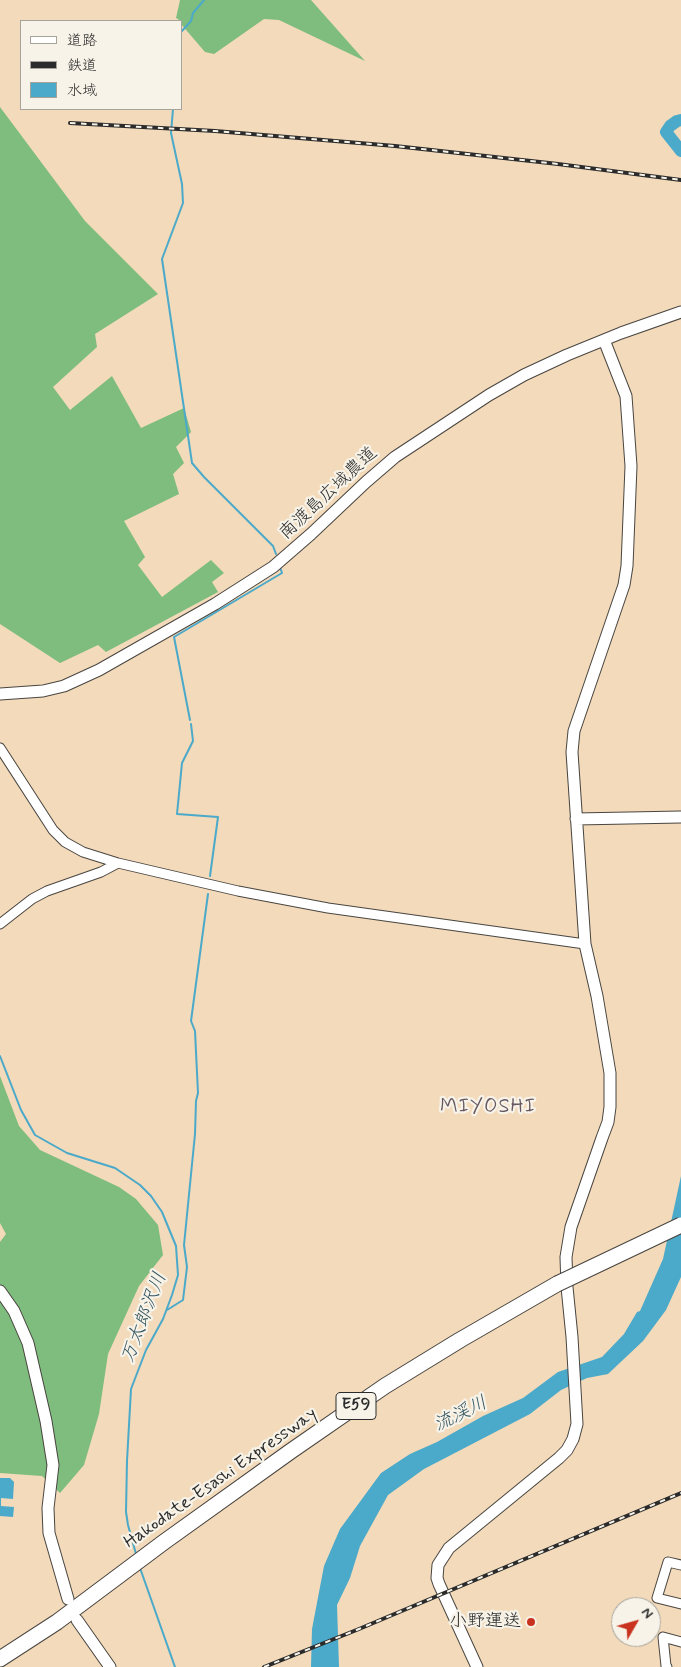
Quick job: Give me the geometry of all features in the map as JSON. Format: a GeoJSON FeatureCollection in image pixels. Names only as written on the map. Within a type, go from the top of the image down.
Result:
{"type":"FeatureCollection","features":[{"type":"Feature","properties":{"kind":"highway","name":"Hakodate-Esashi Expressway"},"geometry":{"type":"LineString","coordinates":[[0,1661],[283,1456],[385,1386],[557,1284],[681,1225]]}},
{"type":"Feature","properties":{"kind":"street","name":"南渡島広域農道"},"geometry":{"type":"LineString","coordinates":[[0,694],[43,691],[64,686],[84,677],[215,604],[273,567],[395,457],[418,440],[489,395],[524,375],[604,340],[678,313]]}},
{"type":"Feature","properties":{"kind":"street"},"geometry":{"type":"LineString","coordinates":[[477,1667],[439,1584],[437,1578],[438,1565],[449,1548],[564,1453],[575,1433],[576,1412],[572,1337],[567,1287],[568,1244],[571,1227],[608,1122],[611,1085],[585,944],[572,752],[574,731],[624,586],[627,566],[631,466],[626,396],[604,340]]}},
{"type":"Feature","properties":{"kind":"street"},"geometry":{"type":"LineString","coordinates":[[0,748],[58,836],[83,852],[118,863],[238,891],[328,908],[585,944]]}},
{"type":"Feature","properties":{"kind":"street"},"geometry":{"type":"LineString","coordinates":[[576,819],[681,817]]}},
{"type":"Feature","properties":{"kind":"street"},"geometry":{"type":"LineString","coordinates":[[0,924],[32,899],[47,891],[101,872],[118,863]]}},
{"type":"Feature","properties":{"kind":"street"},"geometry":{"type":"LineString","coordinates":[[0,1291],[14,1311],[26,1336],[44,1412],[53,1465],[48,1508],[49,1533],[68,1599]]}},
{"type":"Feature","properties":{"kind":"street"},"geometry":{"type":"LineString","coordinates":[[681,1566],[668,1562],[657,1598],[681,1604]]}},
{"type":"Feature","properties":{"kind":"street"},"geometry":{"type":"LineString","coordinates":[[78,1620],[110,1667]]}},
{"type":"Feature","properties":{"kind":"street"},"geometry":{"type":"LineString","coordinates":[[667,1667],[663,1637],[681,1642]]}},
{"type":"Feature","properties":{"kind":"green space"},"geometry":{"type":"Polygon","coordinates":[[[180,0],[311,0],[365,61],[279,20],[264,19],[214,54],[205,52],[182,25],[182,20],[176,18],[180,0]]]}},
{"type":"Feature","properties":{"kind":"green space"},"geometry":{"type":"Polygon","coordinates":[[[0,107],[85,221],[158,294],[95,334],[97,347],[53,387],[70,410],[112,376],[141,428],[184,408],[191,432],[176,447],[184,463],[173,474],[179,494],[124,521],[145,557],[138,565],[162,597],[211,560],[224,573],[212,582],[218,592],[106,652],[98,645],[60,663],[0,624],[0,107]]]}},
{"type":"Feature","properties":{"kind":"green space"},"geometry":{"type":"Polygon","coordinates":[[[0,1076],[19,1126],[40,1150],[119,1187],[136,1199],[158,1225],[163,1255],[139,1286],[108,1354],[99,1414],[84,1465],[60,1493],[42,1476],[0,1473],[0,1242],[6,1234],[0,1223],[0,1076]]]}},
{"type":"Feature","properties":{"kind":"water"},"geometry":{"type":"Polygon","coordinates":[[[681,1176],[681,1277],[666,1310],[643,1341],[608,1374],[587,1378],[561,1390],[530,1414],[424,1469],[388,1495],[360,1546],[350,1578],[337,1605],[339,1667],[311,1667],[312,1629],[324,1566],[340,1529],[381,1473],[410,1454],[437,1442],[483,1416],[523,1398],[558,1372],[602,1357],[624,1334],[637,1312],[640,1311],[663,1259],[681,1176]]]}},
{"type":"Feature","properties":{"kind":"water"},"geometry":{"type":"Polygon","coordinates":[[[0,1478],[10,1478],[14,1482],[13,1499],[1,1498],[1,1506],[14,1507],[13,1517],[0,1516],[0,1478]]]}},
{"type":"Feature","properties":{"kind":"waterway"},"geometry":{"type":"LineString","coordinates":[[182,31],[191,21],[193,13],[204,0]]}},
{"type":"Feature","properties":{"kind":"waterway"},"geometry":{"type":"LineString","coordinates":[[173,110],[171,133],[182,184],[183,203],[162,259],[192,463],[273,546],[276,554]]}},
{"type":"Feature","properties":{"kind":"waterway","name":"流渓川"},"geometry":{"type":"LineString","coordinates":[[681,120],[670,126],[666,132],[681,151]]}},
{"type":"Feature","properties":{"kind":"waterway"},"geometry":{"type":"LineString","coordinates":[[190,720],[174,637],[282,573],[280,567]]}},
{"type":"Feature","properties":{"kind":"waterway"},"geometry":{"type":"LineString","coordinates":[[191,724],[193,741],[182,763],[177,814],[218,817],[210,876]]}},
{"type":"Feature","properties":{"kind":"waterway"},"geometry":{"type":"LineString","coordinates":[[167,1310],[183,1300],[187,1267],[184,1245],[198,1093],[195,1031],[191,1021],[208,894]]}},
{"type":"Feature","properties":{"kind":"waterway","name":"万太郎沢川"},"geometry":{"type":"LineString","coordinates":[[0,1056],[21,1110],[35,1135],[67,1153],[115,1168],[140,1185],[151,1196],[162,1212],[176,1246],[178,1275],[172,1295],[163,1319],[146,1350],[131,1389],[126,1512],[136,1554]]}},
{"type":"Feature","properties":{"kind":"waterway","name":"万太郎沢川"},"geometry":{"type":"LineString","coordinates":[[140,1568],[175,1667]]}},
{"type":"Feature","properties":{"kind":"railway"},"geometry":{"type":"LineString","coordinates":[[70,123],[215,131],[395,146],[681,180]]}},
{"type":"Feature","properties":{"kind":"railway"},"geometry":{"type":"LineString","coordinates":[[264,1667],[359,1629],[681,1493]]}},
{"type":"Feature","properties":{"kind":"place","name":"小野運送"},"geometry":{"type":"Point","coordinates":[531,1622]}},
{"type":"Feature","properties":{"kind":"district","name":"MIYOSHI"},"geometry":{"type":"Point","coordinates":[488,1108]}}]}
